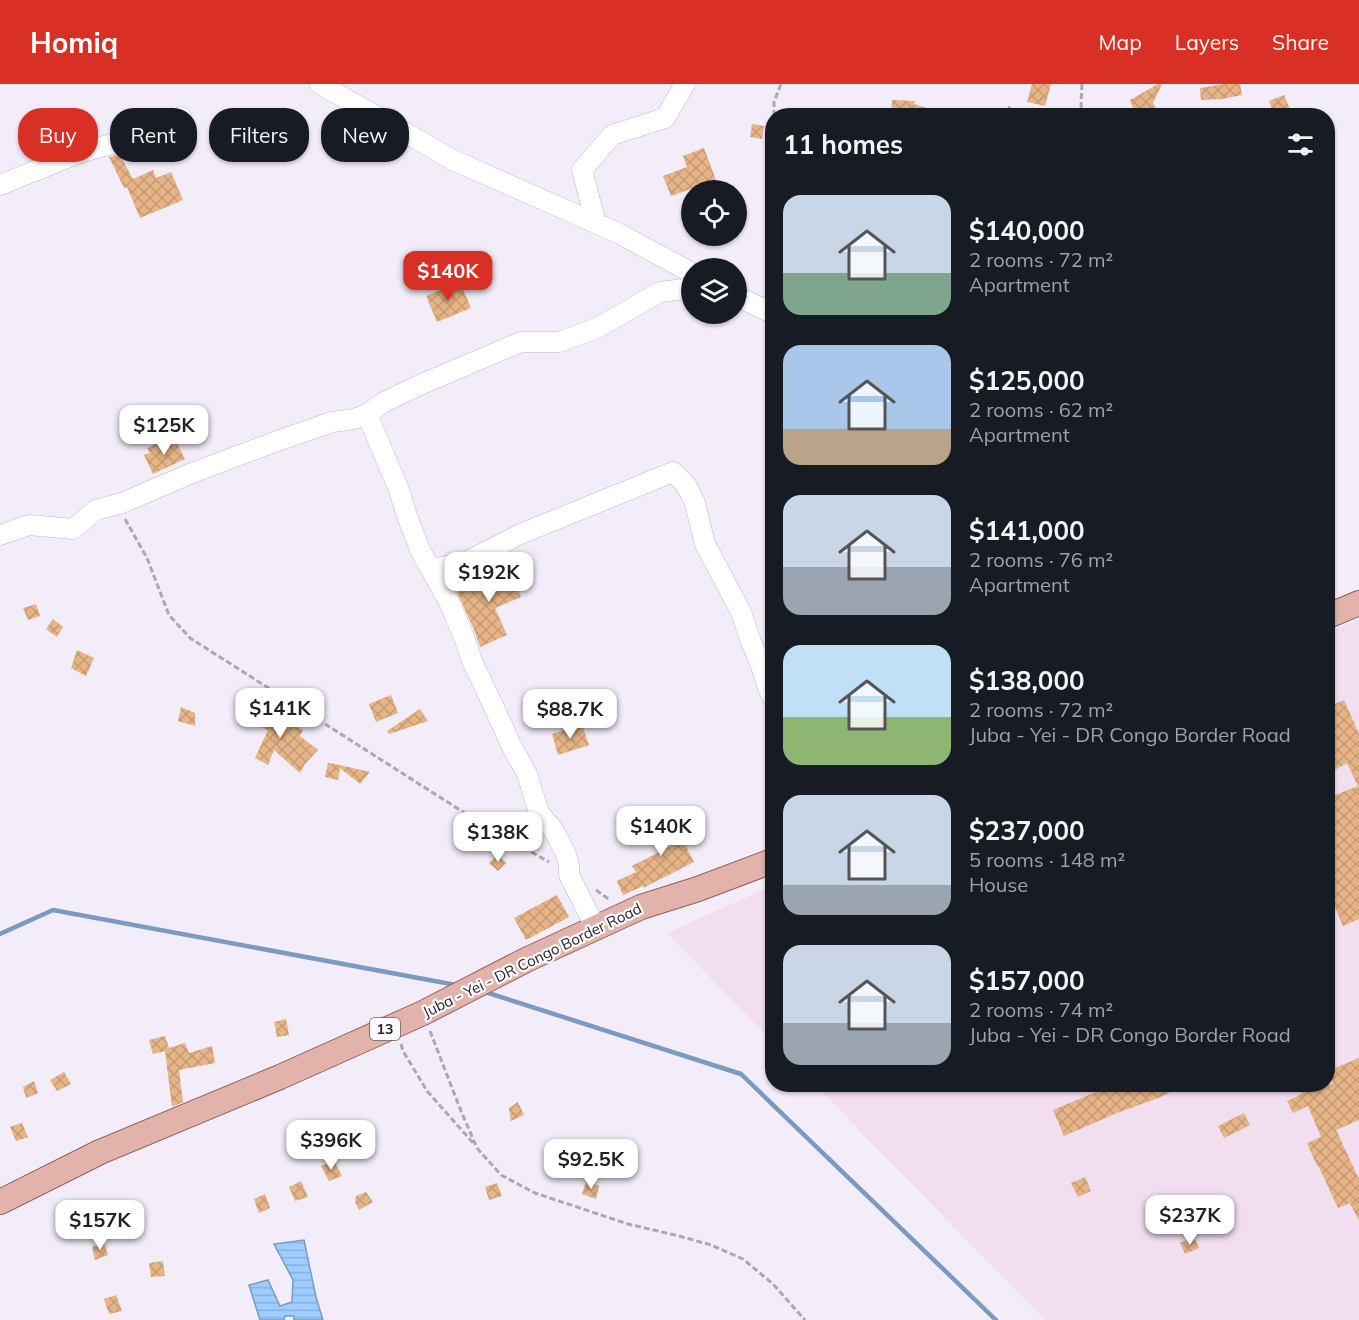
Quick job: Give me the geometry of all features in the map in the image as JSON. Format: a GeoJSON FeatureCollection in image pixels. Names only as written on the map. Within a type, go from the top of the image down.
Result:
{"type":"FeatureCollection","features":[{"type":"Feature","properties":{"kind":"main road"},"geometry":{"type":"LineString","coordinates":[[1335,613],[1359,603]]}},
{"type":"Feature","properties":{"kind":"main road","name":"Juba - Yei - DR Congo Border Road"},"geometry":{"type":"LineString","coordinates":[[0,1202],[100,1152],[280,1077],[413,1017],[526,960],[641,907],[698,889],[765,864]]}},
{"type":"Feature","properties":{"kind":"street"},"geometry":{"type":"LineString","coordinates":[[320,84],[453,160],[620,234],[681,267]]}},
{"type":"Feature","properties":{"kind":"street"},"geometry":{"type":"LineString","coordinates":[[596,224],[582,170],[612,135],[665,118],[685,84]]}},
{"type":"Feature","properties":{"kind":"street"},"geometry":{"type":"LineString","coordinates":[[0,185],[77,154],[110,145]]}},
{"type":"Feature","properties":{"kind":"street"},"geometry":{"type":"LineString","coordinates":[[0,535],[29,525],[73,529],[96,510],[122,503],[269,444],[332,422],[354,419],[422,384],[521,342],[560,342],[597,328],[660,292],[681,289]]}},
{"type":"Feature","properties":{"kind":"street"},"geometry":{"type":"LineString","coordinates":[[747,301],[765,310]]}},
{"type":"Feature","properties":{"kind":"street"},"geometry":{"type":"LineString","coordinates":[[366,414],[399,490],[420,549],[450,604],[472,661],[527,774],[539,813],[553,829],[566,854],[569,875],[596,928]]}},
{"type":"Feature","properties":{"kind":"street"},"geometry":{"type":"LineString","coordinates":[[430,569],[466,562],[518,535],[673,472],[686,485],[695,503],[705,544],[741,612],[765,679]]}},
{"type":"Feature","properties":{"kind":"path"},"geometry":{"type":"LineString","coordinates":[[774,108],[781,84]]}},
{"type":"Feature","properties":{"kind":"path"},"geometry":{"type":"LineString","coordinates":[[1082,84],[1081,106],[1083,108]]}},
{"type":"Feature","properties":{"kind":"path"},"geometry":{"type":"LineString","coordinates":[[122,503],[123,517],[147,558],[169,615],[190,638],[472,817],[563,869],[569,875]]}},
{"type":"Feature","properties":{"kind":"path"},"geometry":{"type":"LineString","coordinates":[[596,889],[608,900],[641,907]]}},
{"type":"Feature","properties":{"kind":"path"},"geometry":{"type":"LineString","coordinates":[[413,1017],[401,1043],[403,1051],[427,1091],[501,1175],[535,1193],[628,1224],[711,1245],[743,1259],[773,1284],[805,1320]]}},
{"type":"Feature","properties":{"kind":"path"},"geometry":{"type":"LineString","coordinates":[[413,1017],[452,1090],[477,1148]]}},
{"type":"Feature","properties":{"kind":"shaded area"},"geometry":{"type":"Polygon","coordinates":[[[1359,620],[1359,1320],[1045,1320],[822,1092],[1335,1092],[1335,629],[1359,620]]]}},
{"type":"Feature","properties":{"kind":"shaded area"},"geometry":{"type":"Polygon","coordinates":[[[765,889],[765,1034],[667,933],[765,889]]]}},
{"type":"Feature","properties":{"kind":"water"},"geometry":{"type":"Polygon","coordinates":[[[304,1240],[323,1320],[294,1320],[294,1316],[285,1316],[284,1320],[260,1320],[249,1285],[268,1280],[280,1306],[292,1302],[293,1280],[274,1244],[304,1240]]]}},
{"type":"Feature","properties":{"kind":"building"},"geometry":{"type":"Polygon","coordinates":[[[1032,84],[1051,84],[1045,106],[1027,102],[1032,84]]]}},
{"type":"Feature","properties":{"kind":"building"},"geometry":{"type":"Polygon","coordinates":[[[1162,84],[1153,103],[1156,108],[1133,108],[1130,100],[1162,84]]]}},
{"type":"Feature","properties":{"kind":"building"},"geometry":{"type":"Polygon","coordinates":[[[1240,84],[1242,95],[1201,100],[1200,88],[1240,84]]]}},
{"type":"Feature","properties":{"kind":"building"},"geometry":{"type":"Polygon","coordinates":[[[1284,95],[1290,108],[1272,108],[1269,101],[1284,95]]]}},
{"type":"Feature","properties":{"kind":"building"},"geometry":{"type":"Polygon","coordinates":[[[892,100],[915,101],[914,104],[926,108],[891,108],[892,100]]]}},
{"type":"Feature","properties":{"kind":"building"},"geometry":{"type":"Polygon","coordinates":[[[752,124],[764,126],[762,139],[750,137],[752,124]]]}},
{"type":"Feature","properties":{"kind":"building"},"geometry":{"type":"Polygon","coordinates":[[[704,148],[716,180],[681,180],[681,192],[671,196],[663,176],[687,167],[683,156],[704,148]]]}},
{"type":"Feature","properties":{"kind":"building"},"geometry":{"type":"Polygon","coordinates":[[[111,162],[124,162],[133,179],[153,170],[156,178],[171,172],[183,200],[140,218],[127,187],[124,188],[111,162]]]}},
{"type":"Feature","properties":{"kind":"building"},"geometry":{"type":"Polygon","coordinates":[[[460,282],[471,308],[437,322],[426,296],[460,282]]]}},
{"type":"Feature","properties":{"kind":"building"},"geometry":{"type":"Polygon","coordinates":[[[164,440],[166,445],[176,441],[185,459],[153,474],[144,455],[150,453],[147,448],[164,440]]]}},
{"type":"Feature","properties":{"kind":"building"},"geometry":{"type":"Polygon","coordinates":[[[508,566],[521,597],[495,608],[507,635],[480,647],[457,592],[469,588],[467,583],[508,566]]]}},
{"type":"Feature","properties":{"kind":"building"},"geometry":{"type":"Polygon","coordinates":[[[36,604],[40,616],[28,620],[23,608],[36,604]]]}},
{"type":"Feature","properties":{"kind":"building"},"geometry":{"type":"Polygon","coordinates":[[[53,619],[63,627],[57,637],[46,629],[53,619]]]}},
{"type":"Feature","properties":{"kind":"building"},"geometry":{"type":"Polygon","coordinates":[[[77,650],[94,658],[86,676],[71,668],[77,650]]]}},
{"type":"Feature","properties":{"kind":"building"},"geometry":{"type":"Polygon","coordinates":[[[391,695],[398,713],[376,722],[369,704],[391,695]]]}},
{"type":"Feature","properties":{"kind":"building"},"geometry":{"type":"Polygon","coordinates":[[[237,698],[303,730],[300,736],[318,750],[300,773],[274,750],[268,765],[255,758],[268,730],[257,725],[237,698]]]}},
{"type":"Feature","properties":{"kind":"building"},"geometry":{"type":"Polygon","coordinates":[[[1344,700],[1359,734],[1359,919],[1343,926],[1335,907],[1335,795],[1358,786],[1347,763],[1335,770],[1335,704],[1344,700]]]}},
{"type":"Feature","properties":{"kind":"building"},"geometry":{"type":"Polygon","coordinates":[[[181,707],[195,713],[195,726],[178,721],[181,707]]]}},
{"type":"Feature","properties":{"kind":"building"},"geometry":{"type":"Polygon","coordinates":[[[420,709],[428,721],[389,734],[387,731],[420,709]]]}},
{"type":"Feature","properties":{"kind":"building"},"geometry":{"type":"Polygon","coordinates":[[[582,724],[589,745],[558,755],[552,734],[582,724]]]}},
{"type":"Feature","properties":{"kind":"building"},"geometry":{"type":"Polygon","coordinates":[[[328,763],[370,772],[360,784],[340,768],[338,780],[325,777],[328,763]]]}},
{"type":"Feature","properties":{"kind":"building"},"geometry":{"type":"Polygon","coordinates":[[[665,807],[672,819],[683,815],[689,831],[680,835],[694,862],[643,888],[643,886],[623,895],[617,881],[636,872],[632,866],[671,846],[659,810],[665,807]]]}},
{"type":"Feature","properties":{"kind":"building"},"geometry":{"type":"Polygon","coordinates":[[[498,854],[506,863],[498,871],[489,863],[498,854]]]}},
{"type":"Feature","properties":{"kind":"building"},"geometry":{"type":"Polygon","coordinates":[[[557,895],[569,917],[526,940],[514,918],[557,895]]]}},
{"type":"Feature","properties":{"kind":"building"},"geometry":{"type":"Polygon","coordinates":[[[286,1019],[289,1035],[277,1037],[274,1022],[286,1019]]]}},
{"type":"Feature","properties":{"kind":"building"},"geometry":{"type":"Polygon","coordinates":[[[165,1036],[169,1048],[185,1043],[189,1053],[212,1046],[215,1063],[179,1070],[183,1102],[172,1107],[165,1051],[153,1054],[149,1040],[165,1036]]]}},
{"type":"Feature","properties":{"kind":"building"},"geometry":{"type":"Polygon","coordinates":[[[1359,1058],[1359,1120],[1336,1130],[1359,1179],[1359,1221],[1350,1203],[1338,1208],[1317,1166],[1307,1143],[1321,1137],[1308,1106],[1293,1113],[1287,1101],[1302,1094],[1301,1092],[1335,1092],[1335,1068],[1359,1058]]]}},
{"type":"Feature","properties":{"kind":"building"},"geometry":{"type":"Polygon","coordinates":[[[64,1072],[71,1084],[57,1091],[50,1080],[64,1072]]]}},
{"type":"Feature","properties":{"kind":"building"},"geometry":{"type":"Polygon","coordinates":[[[34,1081],[38,1093],[26,1098],[23,1087],[34,1081]]]}},
{"type":"Feature","properties":{"kind":"building"},"geometry":{"type":"Polygon","coordinates":[[[1096,1092],[1171,1092],[1064,1136],[1053,1110],[1096,1092]]]}},
{"type":"Feature","properties":{"kind":"building"},"geometry":{"type":"Polygon","coordinates":[[[518,1102],[524,1115],[511,1121],[509,1108],[518,1102]]]}},
{"type":"Feature","properties":{"kind":"building"},"geometry":{"type":"Polygon","coordinates":[[[1244,1113],[1250,1125],[1224,1138],[1218,1126],[1244,1113]]]}},
{"type":"Feature","properties":{"kind":"building"},"geometry":{"type":"Polygon","coordinates":[[[22,1123],[28,1137],[16,1141],[10,1127],[22,1123]]]}},
{"type":"Feature","properties":{"kind":"building"},"geometry":{"type":"Polygon","coordinates":[[[334,1161],[342,1176],[329,1181],[321,1166],[334,1161]]]}},
{"type":"Feature","properties":{"kind":"building"},"geometry":{"type":"Polygon","coordinates":[[[1085,1177],[1091,1191],[1078,1197],[1071,1183],[1085,1177]]]}},
{"type":"Feature","properties":{"kind":"building"},"geometry":{"type":"Polygon","coordinates":[[[301,1181],[308,1197],[295,1201],[289,1187],[301,1181]]]}},
{"type":"Feature","properties":{"kind":"building"},"geometry":{"type":"Polygon","coordinates":[[[586,1182],[599,1186],[596,1199],[582,1194],[586,1182]]]}},
{"type":"Feature","properties":{"kind":"building"},"geometry":{"type":"Polygon","coordinates":[[[497,1183],[502,1196],[489,1200],[485,1187],[497,1183]]]}},
{"type":"Feature","properties":{"kind":"building"},"geometry":{"type":"Polygon","coordinates":[[[366,1192],[373,1202],[359,1210],[355,1202],[356,1196],[366,1192]]]}},
{"type":"Feature","properties":{"kind":"building"},"geometry":{"type":"Polygon","coordinates":[[[265,1194],[270,1208],[259,1213],[254,1199],[265,1194]]]}},
{"type":"Feature","properties":{"kind":"building"},"geometry":{"type":"Polygon","coordinates":[[[1194,1237],[1199,1248],[1185,1254],[1180,1243],[1194,1237]]]}},
{"type":"Feature","properties":{"kind":"building"},"geometry":{"type":"Polygon","coordinates":[[[104,1243],[108,1255],[95,1260],[92,1247],[104,1243]]]}},
{"type":"Feature","properties":{"kind":"building"},"geometry":{"type":"Polygon","coordinates":[[[163,1261],[165,1276],[151,1277],[149,1263],[163,1261]]]}},
{"type":"Feature","properties":{"kind":"building"},"geometry":{"type":"Polygon","coordinates":[[[116,1295],[122,1311],[109,1314],[104,1299],[116,1295]]]}},
{"type":"Feature","properties":{"kind":"waterway"},"geometry":{"type":"LineString","coordinates":[[0,934],[53,910],[456,985]]}},
{"type":"Feature","properties":{"kind":"waterway"},"geometry":{"type":"LineString","coordinates":[[482,991],[741,1074],[996,1320]]}}]}
